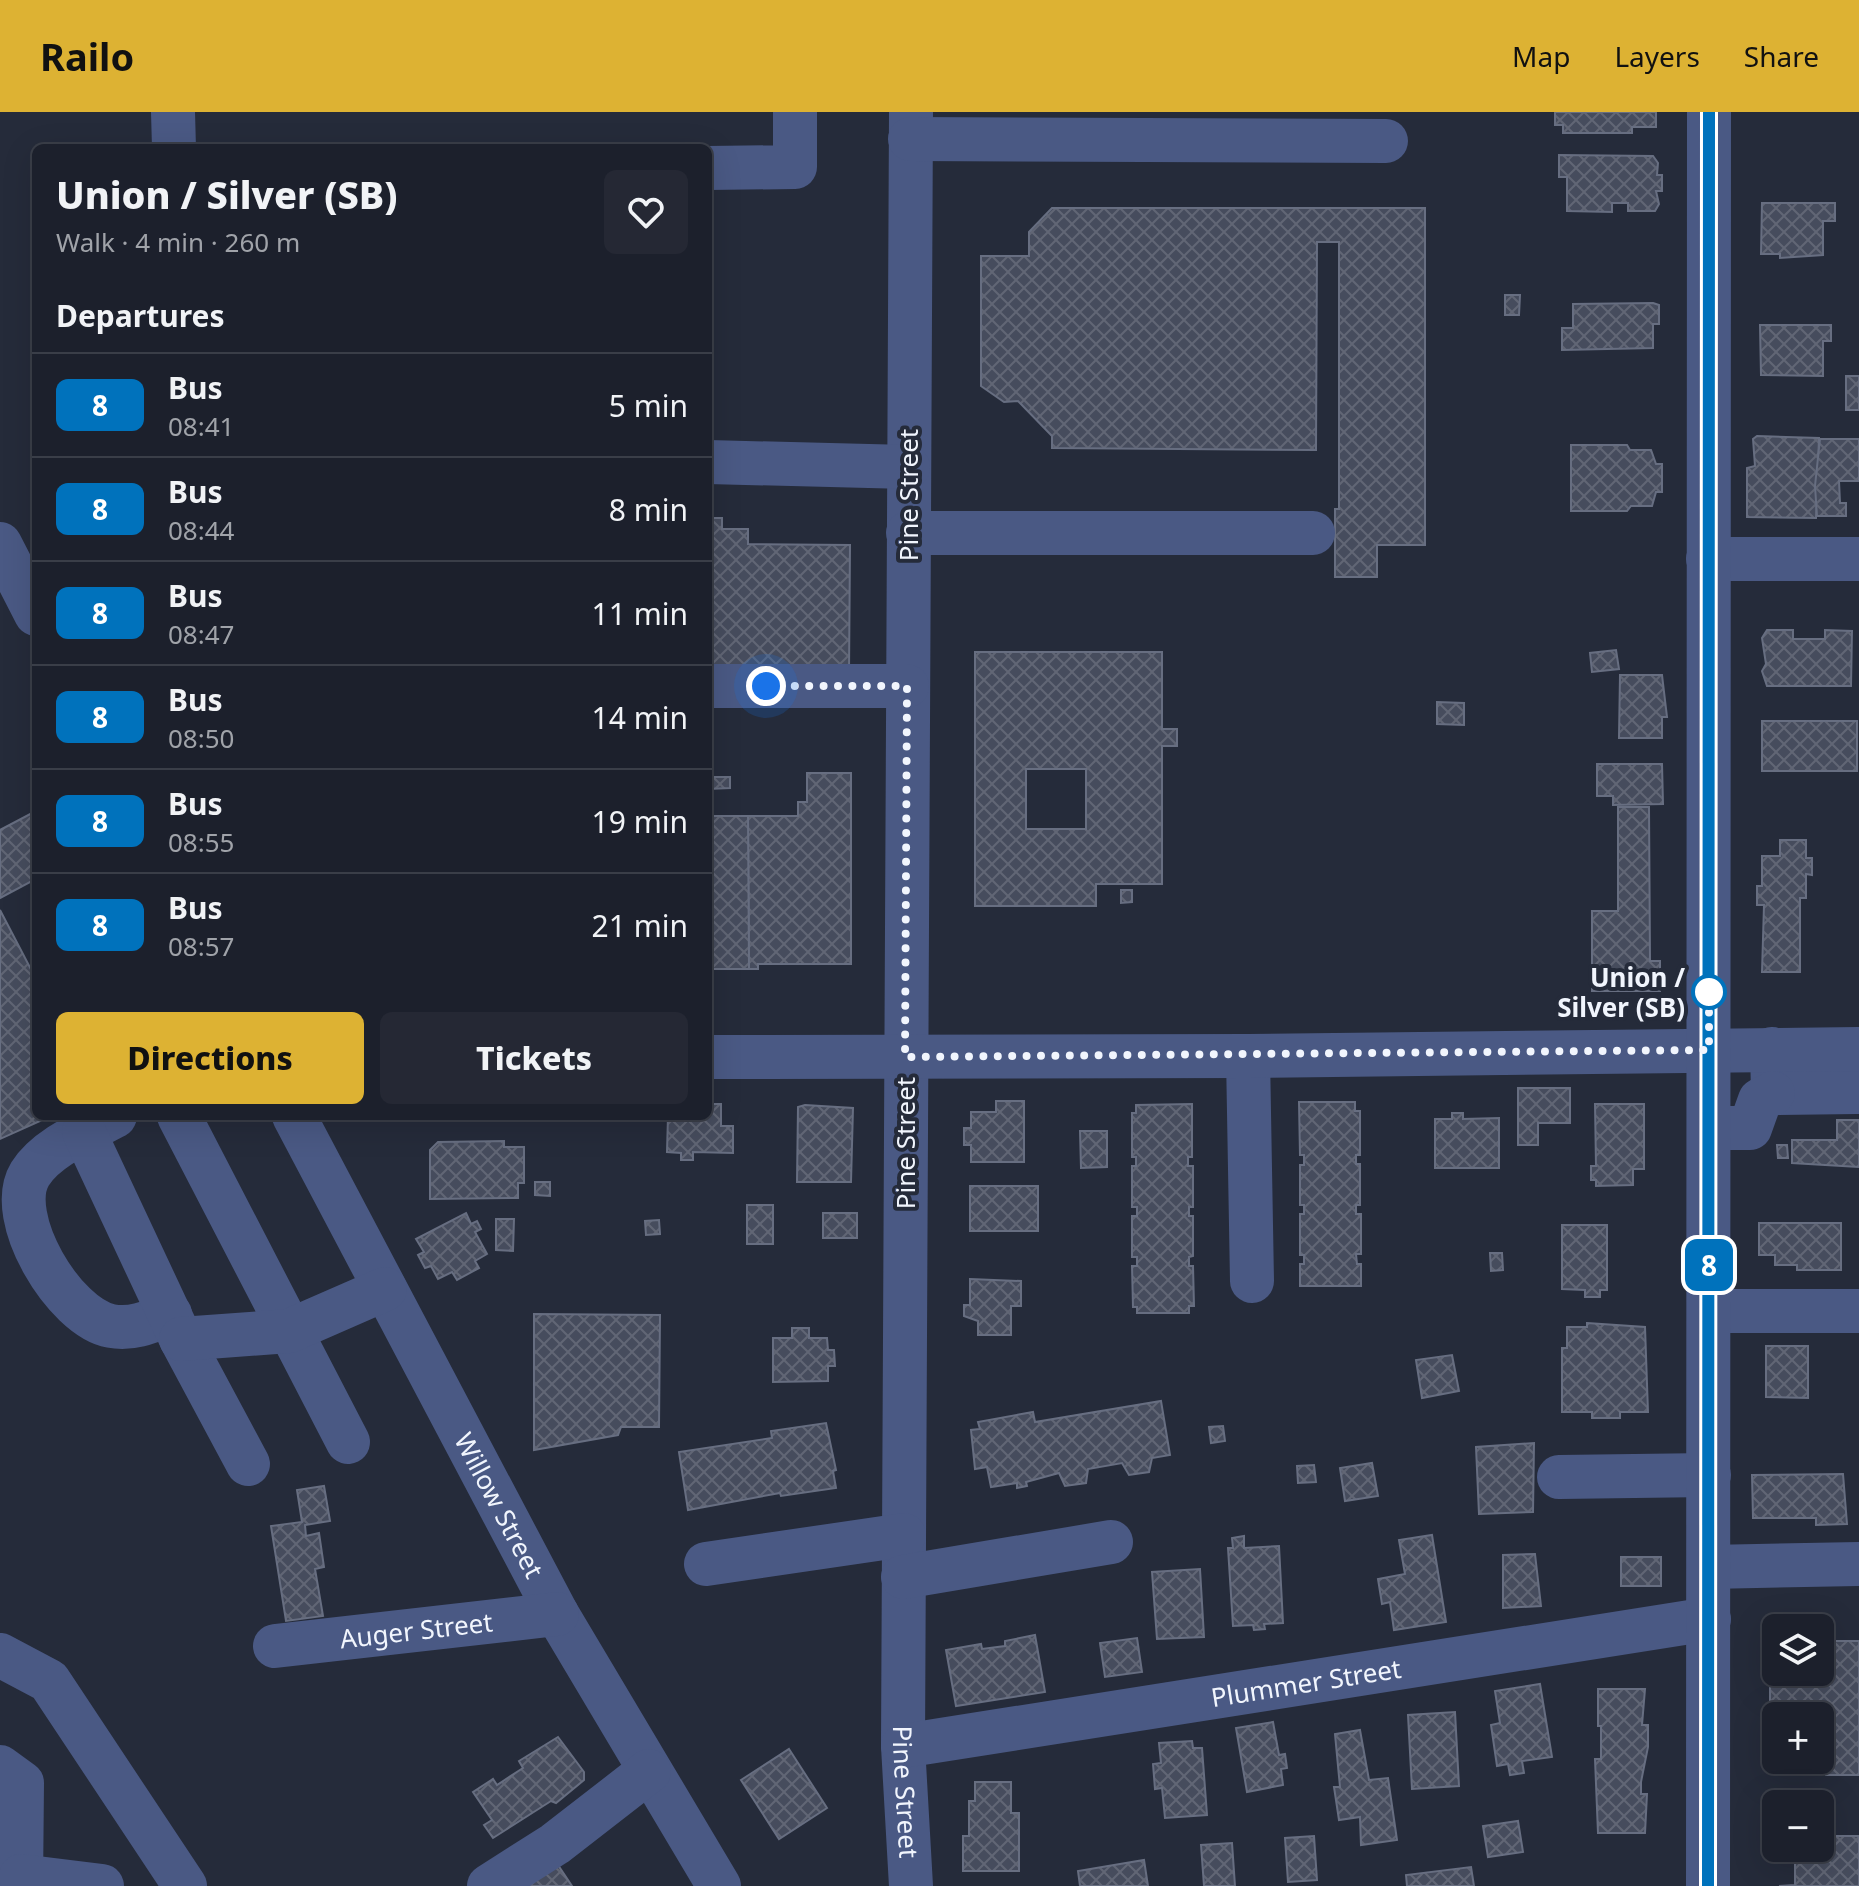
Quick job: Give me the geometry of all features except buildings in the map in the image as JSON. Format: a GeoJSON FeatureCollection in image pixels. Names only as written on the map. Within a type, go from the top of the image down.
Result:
{"type":"FeatureCollection","features":[{"type":"Feature","properties":{"kind":"street"},"geometry":{"type":"LineString","coordinates":[[173,112],[174,144]]}},
{"type":"Feature","properties":{"kind":"street"},"geometry":{"type":"LineString","coordinates":[[712,168],[795,167],[795,112]]}},
{"type":"Feature","properties":{"kind":"street"},"geometry":{"type":"LineString","coordinates":[[1708,1886],[1709,112]]}},
{"type":"Feature","properties":{"kind":"street"},"geometry":{"type":"LineString","coordinates":[[910,126],[1386,141]]}},
{"type":"Feature","properties":{"kind":"street","name":"Pine Street"},"geometry":{"type":"LineString","coordinates":[[910,126],[903,1577],[903,1746],[910,1884]]}},
{"type":"Feature","properties":{"kind":"street"},"geometry":{"type":"LineString","coordinates":[[712,462],[908,467]]}},
{"type":"Feature","properties":{"kind":"street"},"geometry":{"type":"LineString","coordinates":[[908,533],[1313,533]]}},
{"type":"Feature","properties":{"kind":"street"},"geometry":{"type":"LineString","coordinates":[[0,544],[32,606]]}},
{"type":"Feature","properties":{"kind":"street"},"geometry":{"type":"LineString","coordinates":[[1708,559],[1859,559]]}},
{"type":"Feature","properties":{"kind":"street"},"geometry":{"type":"LineString","coordinates":[[712,686],[907,686]]}},
{"type":"Feature","properties":{"kind":"street"},"geometry":{"type":"LineString","coordinates":[[1772,1049],[1773,1093]]}},
{"type":"Feature","properties":{"kind":"street"},"geometry":{"type":"LineString","coordinates":[[712,1057],[1248,1056],[1859,1049]]}},
{"type":"Feature","properties":{"kind":"street"},"geometry":{"type":"LineString","coordinates":[[1248,1056],[1252,1281]]}},
{"type":"Feature","properties":{"kind":"street"},"geometry":{"type":"LineString","coordinates":[[1709,1128],[1750,1128],[1760,1100],[1773,1093],[1857,1092],[1859,1061]]}},
{"type":"Feature","properties":{"kind":"street"},"geometry":{"type":"LineString","coordinates":[[181,1120],[348,1442]]}},
{"type":"Feature","properties":{"kind":"street","name":"Willow Street"},"geometry":{"type":"LineString","coordinates":[[296,1120],[557,1614],[710,1883]]}},
{"type":"Feature","properties":{"kind":"street"},"geometry":{"type":"LineString","coordinates":[[248,1464],[175,1327],[100,1124],[42,1159],[29,1176],[11,1188],[56,1286],[75,1309],[109,1326],[175,1327],[289,1331],[385,1289]]}},
{"type":"Feature","properties":{"kind":"street"},"geometry":{"type":"LineString","coordinates":[[1710,1311],[1859,1311]]}},
{"type":"Feature","properties":{"kind":"street"},"geometry":{"type":"LineString","coordinates":[[1559,1477],[1709,1475]]}},
{"type":"Feature","properties":{"kind":"street"},"geometry":{"type":"LineString","coordinates":[[706,1564],[904,1535]]}},
{"type":"Feature","properties":{"kind":"street"},"geometry":{"type":"LineString","coordinates":[[903,1577],[1111,1542]]}},
{"type":"Feature","properties":{"kind":"street"},"geometry":{"type":"LineString","coordinates":[[1709,1567],[1859,1564]]}},
{"type":"Feature","properties":{"kind":"street","name":"Auger Street"},"geometry":{"type":"LineString","coordinates":[[275,1646],[557,1614]]}},
{"type":"Feature","properties":{"kind":"street","name":"Plummer Street"},"geometry":{"type":"LineString","coordinates":[[903,1746],[1709,1619]]}},
{"type":"Feature","properties":{"kind":"street"},"geometry":{"type":"LineString","coordinates":[[0,1655],[49,1681],[185,1886]]}},
{"type":"Feature","properties":{"kind":"street"},"geometry":{"type":"LineString","coordinates":[[0,1767],[22,1783],[21,1881],[102,1886]]}},
{"type":"Feature","properties":{"kind":"street"},"geometry":{"type":"LineString","coordinates":[[489,1886],[555,1844],[649,1771]]}},
{"type":"Feature","properties":{"kind":"bus line","name":"8"},"geometry":{"type":"LineString","coordinates":[[1708,1886],[1709,112]]}},
{"type":"Feature","properties":{"kind":"place","name":"Union / Silver (SB)"},"geometry":{"type":"Point","coordinates":[1709,992]}},
{"type":"Feature","properties":{"kind":"route"},"geometry":{"type":"LineString","coordinates":[[766,686],[907,686],[905,1057],[1709,1050],[1709,1033],[1709,1016],[1709,986],[1709,992]]}}]}
